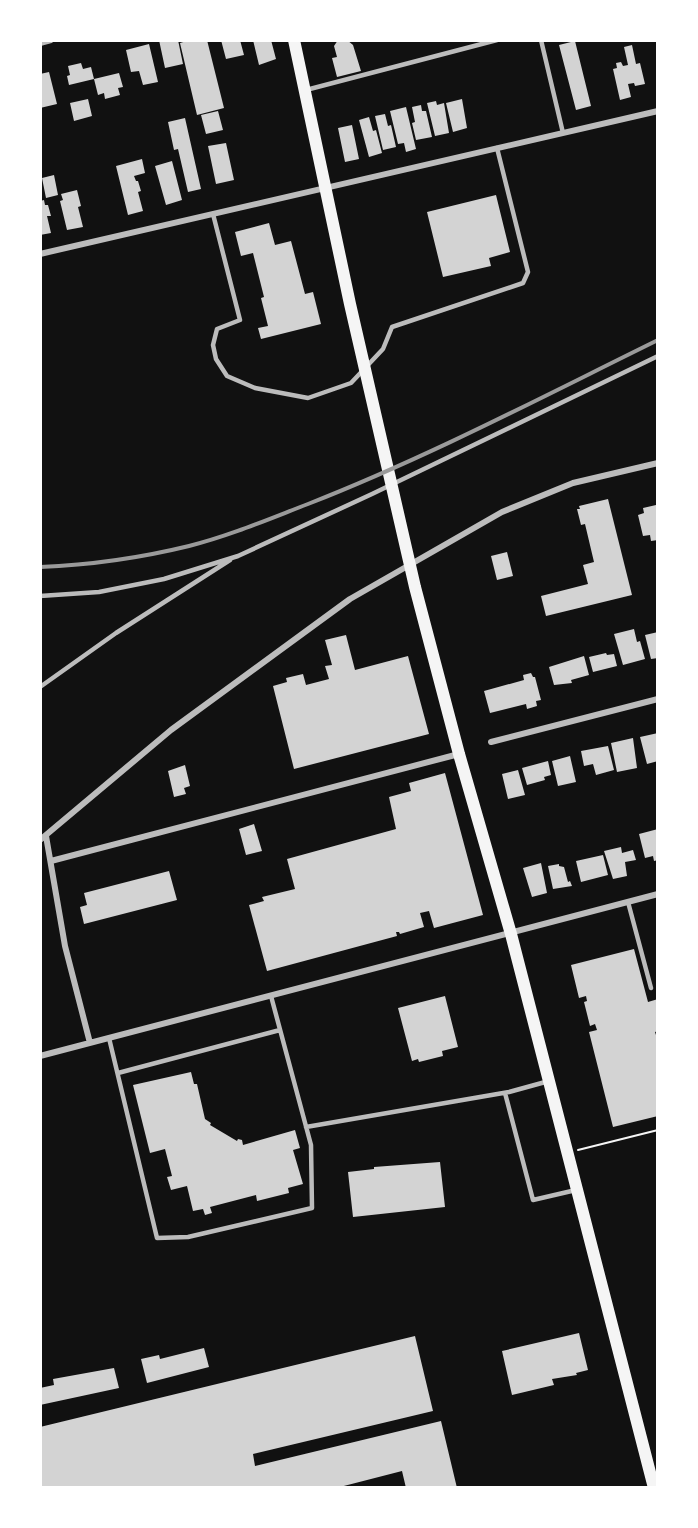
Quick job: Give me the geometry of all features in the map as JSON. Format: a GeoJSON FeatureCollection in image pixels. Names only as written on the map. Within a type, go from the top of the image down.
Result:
{"type":"FeatureCollection","features":[{"type":"Feature","properties":{"kind":"main road"},"geometry":{"type":"LineString","coordinates":[[294,40],[350,304],[415,586],[459,754],[511,934],[654,1488]]}},
{"type":"Feature","properties":{"kind":"street"},"geometry":{"type":"LineString","coordinates":[[40,43],[51,40]]}},
{"type":"Feature","properties":{"kind":"street"},"geometry":{"type":"LineString","coordinates":[[40,254],[657,111]]}},
{"type":"Feature","properties":{"kind":"street"},"geometry":{"type":"LineString","coordinates":[[90,1043],[65,946],[51,861],[43,838],[171,730],[350,599],[502,512],[573,483],[657,463]]}},
{"type":"Feature","properties":{"kind":"street"},"geometry":{"type":"LineString","coordinates":[[491,742],[657,699]]}},
{"type":"Feature","properties":{"kind":"street"},"geometry":{"type":"LineString","coordinates":[[51,861],[459,754]]}},
{"type":"Feature","properties":{"kind":"street"},"geometry":{"type":"LineString","coordinates":[[40,1056],[657,894]]}},
{"type":"Feature","properties":{"kind":"lane"},"geometry":{"type":"LineString","coordinates":[[306,90],[497,40]]}},
{"type":"Feature","properties":{"kind":"lane"},"geometry":{"type":"LineString","coordinates":[[541,40],[563,133]]}},
{"type":"Feature","properties":{"kind":"lane"},"geometry":{"type":"LineString","coordinates":[[213,214],[240,320],[217,329],[213,345],[216,359],[227,376],[255,388],[308,398],[351,383],[383,349],[392,327],[524,283],[528,272],[497,148]]}},
{"type":"Feature","properties":{"kind":"lane"},"geometry":{"type":"LineString","coordinates":[[40,687],[116,633],[238,556],[657,356]]}},
{"type":"Feature","properties":{"kind":"lane"},"geometry":{"type":"LineString","coordinates":[[40,596],[99,592],[153,581],[238,556]]}},
{"type":"Feature","properties":{"kind":"lane"},"geometry":{"type":"LineString","coordinates":[[628,902],[651,988]]}},
{"type":"Feature","properties":{"kind":"lane"},"geometry":{"type":"LineString","coordinates":[[109,1038],[157,1238],[188,1237],[312,1208],[311,1145],[271,996]]}},
{"type":"Feature","properties":{"kind":"lane"},"geometry":{"type":"LineString","coordinates":[[118,1073],[280,1030]]}},
{"type":"Feature","properties":{"kind":"lane"},"geometry":{"type":"LineString","coordinates":[[306,1126],[505,1093],[549,1081]]}},
{"type":"Feature","properties":{"kind":"lane"},"geometry":{"type":"LineString","coordinates":[[505,1093],[533,1200],[576,1190]]}},
{"type":"Feature","properties":{"kind":"path"},"geometry":{"type":"LineString","coordinates":[[567,1153],[657,1130]]}},
{"type":"Feature","properties":{"kind":"building"},"geometry":{"type":"Polygon","coordinates":[[[159,40],[178,40],[183,64],[165,68],[159,40]]]}},
{"type":"Feature","properties":{"kind":"building"},"geometry":{"type":"Polygon","coordinates":[[[190,40],[207,40],[224,108],[197,115],[180,43],[190,40]]]}},
{"type":"Feature","properties":{"kind":"building"},"geometry":{"type":"Polygon","coordinates":[[[221,40],[240,40],[244,55],[226,59],[221,40]]]}},
{"type":"Feature","properties":{"kind":"building"},"geometry":{"type":"Polygon","coordinates":[[[253,40],[271,40],[276,59],[259,65],[253,40]]]}},
{"type":"Feature","properties":{"kind":"building"},"geometry":{"type":"Polygon","coordinates":[[[338,40],[347,40],[353,45],[361,71],[337,77],[332,58],[337,57],[334,46],[338,40]]]}},
{"type":"Feature","properties":{"kind":"building"},"geometry":{"type":"Polygon","coordinates":[[[575,41],[591,106],[576,110],[559,45],[575,41]]]}},
{"type":"Feature","properties":{"kind":"building"},"geometry":{"type":"Polygon","coordinates":[[[149,44],[158,82],[143,85],[139,71],[131,72],[126,50],[149,44]]]}},
{"type":"Feature","properties":{"kind":"building"},"geometry":{"type":"Polygon","coordinates":[[[632,45],[636,64],[640,63],[645,84],[635,86],[634,83],[628,84],[631,97],[620,100],[613,69],[617,68],[616,63],[621,62],[623,66],[628,65],[624,47],[632,45]]]}},
{"type":"Feature","properties":{"kind":"building"},"geometry":{"type":"Polygon","coordinates":[[[81,63],[83,69],[91,67],[94,79],[69,85],[68,66],[81,63]]]}},
{"type":"Feature","properties":{"kind":"building"},"geometry":{"type":"Polygon","coordinates":[[[49,72],[57,104],[40,108],[40,74],[49,72]]]}},
{"type":"Feature","properties":{"kind":"building"},"geometry":{"type":"Polygon","coordinates":[[[119,73],[123,87],[118,88],[120,95],[105,99],[104,93],[98,95],[94,79],[119,73]]]}},
{"type":"Feature","properties":{"kind":"building"},"geometry":{"type":"Polygon","coordinates":[[[88,99],[92,116],[74,121],[70,103],[88,99]]]}},
{"type":"Feature","properties":{"kind":"building"},"geometry":{"type":"Polygon","coordinates":[[[462,99],[467,128],[453,132],[446,103],[462,99]]]}},
{"type":"Feature","properties":{"kind":"building"},"geometry":{"type":"Polygon","coordinates":[[[436,101],[437,105],[444,103],[449,133],[435,136],[427,103],[436,101]]]}},
{"type":"Feature","properties":{"kind":"building"},"geometry":{"type":"Polygon","coordinates":[[[421,105],[422,111],[426,111],[432,137],[416,140],[412,123],[415,122],[412,107],[421,105]]]}},
{"type":"Feature","properties":{"kind":"building"},"geometry":{"type":"Polygon","coordinates":[[[406,107],[416,149],[406,152],[404,143],[398,144],[390,111],[406,107]]]}},
{"type":"Feature","properties":{"kind":"building"},"geometry":{"type":"Polygon","coordinates":[[[218,111],[223,130],[206,134],[201,115],[218,111]]]}},
{"type":"Feature","properties":{"kind":"building"},"geometry":{"type":"Polygon","coordinates":[[[385,114],[388,126],[391,125],[396,147],[383,150],[375,116],[385,114]]]}},
{"type":"Feature","properties":{"kind":"building"},"geometry":{"type":"Polygon","coordinates":[[[369,117],[373,131],[376,130],[382,153],[369,157],[359,120],[369,117]]]}},
{"type":"Feature","properties":{"kind":"building"},"geometry":{"type":"Polygon","coordinates":[[[185,118],[201,189],[188,192],[178,149],[174,150],[168,122],[185,118]]]}},
{"type":"Feature","properties":{"kind":"building"},"geometry":{"type":"Polygon","coordinates":[[[352,125],[359,159],[345,162],[338,128],[352,125]]]}},
{"type":"Feature","properties":{"kind":"building"},"geometry":{"type":"Polygon","coordinates":[[[226,143],[234,180],[216,184],[208,146],[226,143]]]}},
{"type":"Feature","properties":{"kind":"building"},"geometry":{"type":"Polygon","coordinates":[[[142,159],[145,173],[134,176],[141,191],[138,192],[143,211],[128,215],[116,166],[142,159]]]}},
{"type":"Feature","properties":{"kind":"building"},"geometry":{"type":"Polygon","coordinates":[[[172,161],[182,200],[166,205],[155,166],[172,161]]]}},
{"type":"Feature","properties":{"kind":"building"},"geometry":{"type":"Polygon","coordinates":[[[54,175],[58,195],[46,198],[42,178],[54,175]]]}},
{"type":"Feature","properties":{"kind":"building"},"geometry":{"type":"Polygon","coordinates":[[[77,190],[83,227],[67,230],[60,201],[63,200],[61,194],[77,190]]]}},
{"type":"Feature","properties":{"kind":"building"},"geometry":{"type":"Polygon","coordinates":[[[496,195],[510,252],[489,258],[491,266],[443,277],[427,212],[496,195]]]}},
{"type":"Feature","properties":{"kind":"building"},"geometry":{"type":"Polygon","coordinates":[[[44,200],[51,216],[47,216],[51,233],[40,235],[40,201],[44,200]]]}},
{"type":"Feature","properties":{"kind":"building"},"geometry":{"type":"Polygon","coordinates":[[[269,223],[275,245],[291,241],[305,294],[313,292],[321,324],[261,339],[258,328],[268,326],[261,298],[264,297],[253,253],[241,256],[235,232],[269,223]]]}},
{"type":"Feature","properties":{"kind":"building"},"geometry":{"type":"Polygon","coordinates":[[[608,499],[632,595],[546,616],[541,596],[588,584],[583,565],[594,562],[585,524],[581,525],[577,509],[580,509],[579,506],[608,499]]]}},
{"type":"Feature","properties":{"kind":"building"},"geometry":{"type":"Polygon","coordinates":[[[656,505],[658,540],[651,541],[650,535],[643,536],[638,515],[644,513],[643,508],[656,505]]]}},
{"type":"Feature","properties":{"kind":"building"},"geometry":{"type":"Polygon","coordinates":[[[507,552],[513,576],[497,580],[491,556],[507,552]]]}},
{"type":"Feature","properties":{"kind":"building"},"geometry":{"type":"Polygon","coordinates":[[[634,629],[645,659],[623,665],[614,634],[634,629]]]}},
{"type":"Feature","properties":{"kind":"building"},"geometry":{"type":"Polygon","coordinates":[[[658,632],[658,658],[651,659],[645,635],[658,632]]]}},
{"type":"Feature","properties":{"kind":"building"},"geometry":{"type":"Polygon","coordinates":[[[346,635],[355,670],[408,656],[429,734],[294,769],[273,686],[287,682],[286,678],[303,674],[306,685],[329,679],[325,666],[332,665],[325,640],[346,635]]]}},
{"type":"Feature","properties":{"kind":"building"},"geometry":{"type":"Polygon","coordinates":[[[606,653],[607,655],[614,654],[617,666],[593,672],[589,657],[606,653]]]}},
{"type":"Feature","properties":{"kind":"building"},"geometry":{"type":"Polygon","coordinates":[[[584,656],[589,675],[571,680],[572,683],[554,685],[549,667],[584,656]]]}},
{"type":"Feature","properties":{"kind":"building"},"geometry":{"type":"Polygon","coordinates":[[[531,673],[535,677],[541,700],[536,701],[537,706],[527,709],[526,704],[490,713],[484,691],[524,680],[523,675],[531,673]]]}},
{"type":"Feature","properties":{"kind":"building"},"geometry":{"type":"Polygon","coordinates":[[[658,733],[658,761],[647,764],[640,737],[658,733]]]}},
{"type":"Feature","properties":{"kind":"building"},"geometry":{"type":"Polygon","coordinates":[[[633,738],[637,768],[617,772],[611,743],[633,738]]]}},
{"type":"Feature","properties":{"kind":"building"},"geometry":{"type":"Polygon","coordinates":[[[608,746],[614,770],[596,775],[593,764],[584,766],[581,751],[608,746]]]}},
{"type":"Feature","properties":{"kind":"building"},"geometry":{"type":"Polygon","coordinates":[[[570,756],[576,782],[558,786],[552,761],[570,756]]]}},
{"type":"Feature","properties":{"kind":"building"},"geometry":{"type":"Polygon","coordinates":[[[548,761],[551,775],[544,777],[545,780],[527,785],[522,768],[548,761]]]}},
{"type":"Feature","properties":{"kind":"building"},"geometry":{"type":"Polygon","coordinates":[[[185,765],[190,786],[184,788],[186,794],[174,797],[168,771],[185,765]]]}},
{"type":"Feature","properties":{"kind":"building"},"geometry":{"type":"Polygon","coordinates":[[[518,770],[525,795],[508,799],[502,774],[518,770]]]}},
{"type":"Feature","properties":{"kind":"building"},"geometry":{"type":"Polygon","coordinates":[[[445,773],[483,915],[434,928],[429,911],[420,913],[424,927],[400,934],[396,932],[397,936],[267,971],[249,905],[264,901],[262,897],[295,889],[287,859],[396,829],[389,797],[411,791],[409,783],[445,773]]]}},
{"type":"Feature","properties":{"kind":"building"},"geometry":{"type":"Polygon","coordinates":[[[254,824],[262,851],[246,855],[239,829],[254,824]]]}},
{"type":"Feature","properties":{"kind":"building"},"geometry":{"type":"Polygon","coordinates":[[[658,829],[658,860],[654,861],[653,856],[645,858],[639,834],[658,829]]]}},
{"type":"Feature","properties":{"kind":"building"},"geometry":{"type":"Polygon","coordinates":[[[621,847],[622,853],[633,850],[636,860],[625,862],[627,876],[613,879],[604,851],[621,847]]]}},
{"type":"Feature","properties":{"kind":"building"},"geometry":{"type":"Polygon","coordinates":[[[603,855],[608,875],[581,882],[576,861],[603,855]]]}},
{"type":"Feature","properties":{"kind":"building"},"geometry":{"type":"Polygon","coordinates":[[[541,863],[547,893],[532,897],[523,868],[541,863]]]}},
{"type":"Feature","properties":{"kind":"building"},"geometry":{"type":"Polygon","coordinates":[[[559,864],[564,867],[568,882],[570,881],[572,886],[553,889],[548,866],[559,864]]]}},
{"type":"Feature","properties":{"kind":"building"},"geometry":{"type":"Polygon","coordinates":[[[169,871],[177,900],[84,924],[80,907],[87,905],[84,893],[169,871]]]}},
{"type":"Feature","properties":{"kind":"building"},"geometry":{"type":"Polygon","coordinates":[[[634,949],[648,1002],[658,999],[658,1031],[655,1032],[658,1041],[658,1116],[613,1127],[589,1032],[597,1030],[595,1024],[590,1026],[584,1002],[587,1001],[586,996],[579,998],[571,965],[634,949]]]}},
{"type":"Feature","properties":{"kind":"building"},"geometry":{"type":"Polygon","coordinates":[[[445,996],[458,1047],[442,1051],[443,1056],[419,1062],[418,1059],[412,1061],[398,1008],[445,996]]]}},
{"type":"Feature","properties":{"kind":"building"},"geometry":{"type":"Polygon","coordinates":[[[191,1072],[194,1084],[197,1084],[205,1119],[211,1123],[210,1125],[237,1141],[242,1140],[243,1145],[295,1130],[300,1148],[293,1150],[303,1184],[288,1188],[289,1193],[257,1201],[256,1195],[210,1207],[212,1213],[205,1215],[203,1209],[193,1211],[187,1186],[171,1190],[167,1177],[172,1176],[165,1149],[150,1153],[133,1085],[191,1072]]]}},
{"type":"Feature","properties":{"kind":"building"},"geometry":{"type":"Polygon","coordinates":[[[440,1162],[445,1207],[353,1217],[348,1172],[374,1169],[374,1167],[440,1162]]]}},
{"type":"Feature","properties":{"kind":"building"},"geometry":{"type":"Polygon","coordinates":[[[579,1333],[588,1370],[576,1373],[577,1375],[552,1379],[554,1385],[512,1395],[502,1351],[579,1333]]]}},
{"type":"Feature","properties":{"kind":"building"},"geometry":{"type":"Polygon","coordinates":[[[415,1336],[433,1411],[253,1454],[255,1466],[441,1421],[457,1488],[406,1488],[402,1471],[336,1488],[40,1488],[40,1427],[415,1336]]]}},
{"type":"Feature","properties":{"kind":"building"},"geometry":{"type":"Polygon","coordinates":[[[204,1348],[209,1367],[147,1383],[141,1359],[159,1355],[160,1359],[204,1348]]]}},
{"type":"Feature","properties":{"kind":"building"},"geometry":{"type":"Polygon","coordinates":[[[114,1368],[119,1388],[40,1405],[40,1388],[54,1385],[53,1379],[114,1368]]]}},
{"type":"Feature","properties":{"kind":"railway"},"geometry":{"type":"LineString","coordinates":[[40,567],[96,563],[152,554],[204,542],[249,527],[397,467],[658,340]]}}]}
